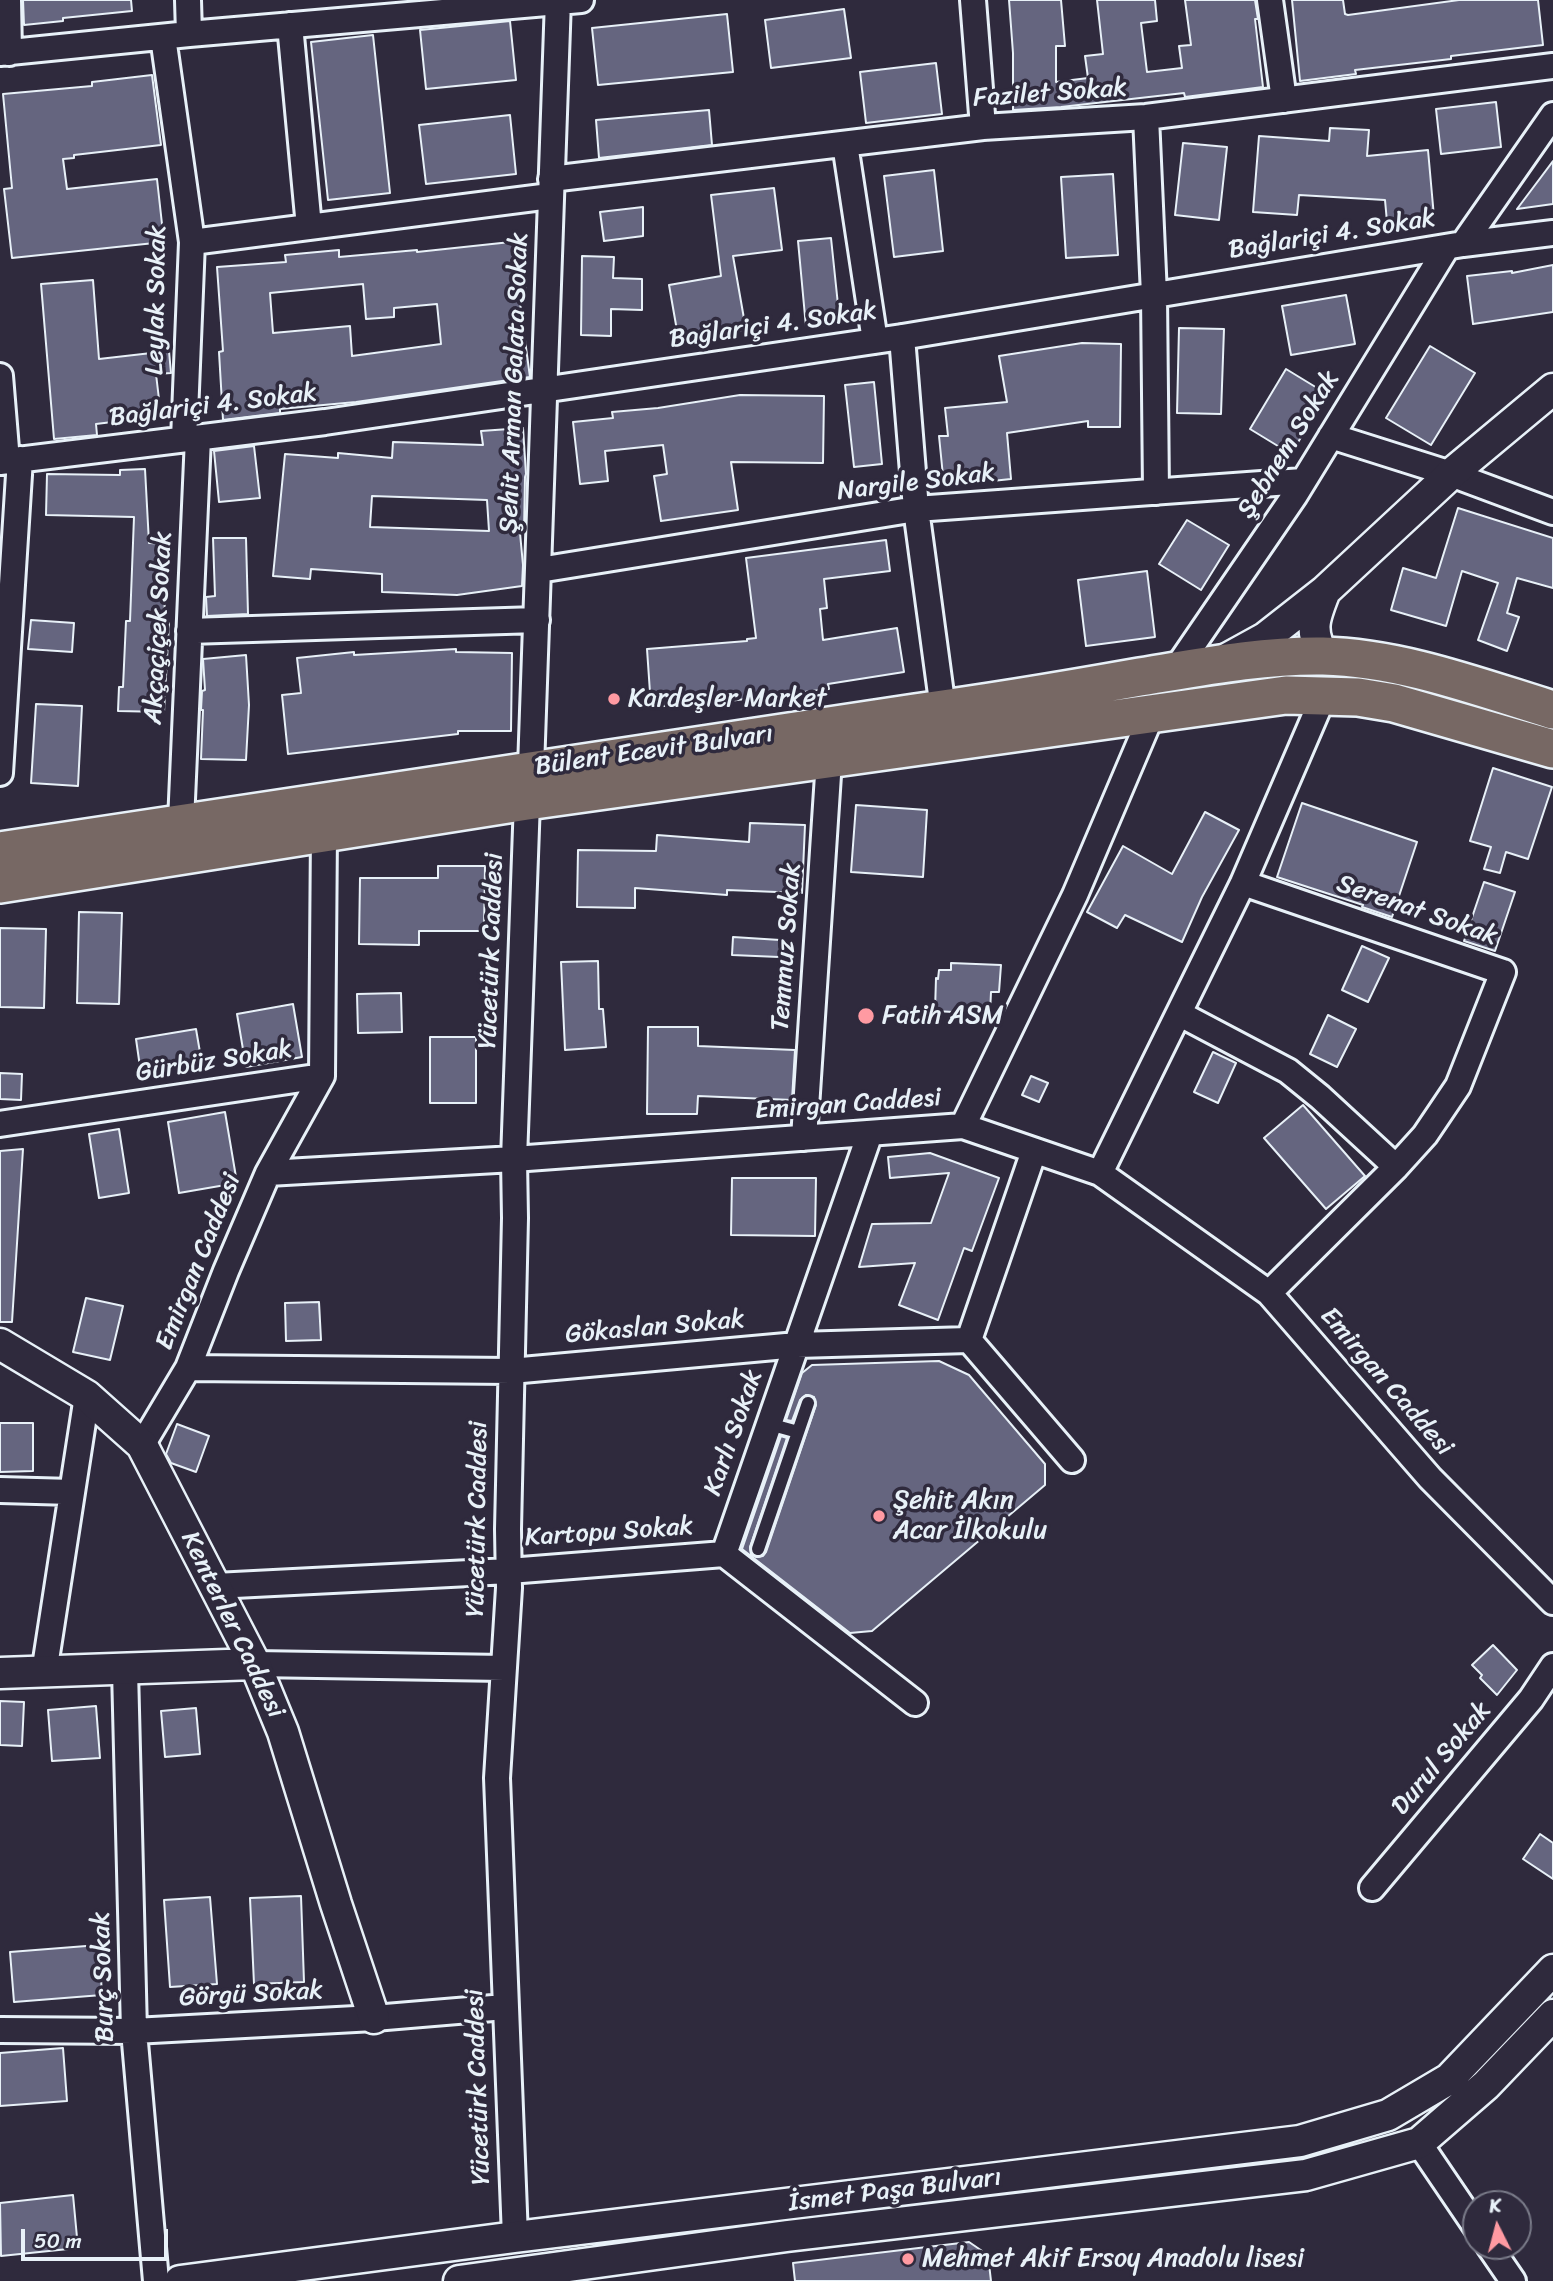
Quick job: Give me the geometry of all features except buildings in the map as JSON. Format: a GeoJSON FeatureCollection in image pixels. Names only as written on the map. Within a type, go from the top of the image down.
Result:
{"type":"FeatureCollection","features":[{"type":"Feature","properties":{"kind":"main road","name":"Bülent Ecevit Bulvarı"},"geometry":{"type":"LineString","coordinates":[[0,884],[324,832],[529,785],[943,709],[1275,658],[1323,656],[1366,659],[1439,676],[1553,710]]}},
{"type":"Feature","properties":{"kind":"main road","name":"Bülent Ecevit Bulvarı"},"geometry":{"type":"LineString","coordinates":[[0,851],[181,822],[529,785],[830,760],[1286,695],[1357,697],[1394,703],[1553,748]]}},
{"type":"Feature","properties":{"kind":"street"},"geometry":{"type":"LineString","coordinates":[[8,0],[4,53],[566,1]]}},
{"type":"Feature","properties":{"kind":"street"},"geometry":{"type":"LineString","coordinates":[[188,0],[189,34]]}},
{"type":"Feature","properties":{"kind":"street"},"geometry":{"type":"LineString","coordinates":[[974,0],[983,127]]}},
{"type":"Feature","properties":{"kind":"street"},"geometry":{"type":"LineString","coordinates":[[1270,0],[1284,100]]}},
{"type":"Feature","properties":{"kind":"street","name":"Şehit Arman Galata Sokak"},"geometry":{"type":"LineString","coordinates":[[529,785],[551,187],[566,1]]}},
{"type":"Feature","properties":{"kind":"street"},"geometry":{"type":"LineString","coordinates":[[290,25],[309,227]]}},
{"type":"Feature","properties":{"kind":"street","name":"Leylak Sokak"},"geometry":{"type":"LineString","coordinates":[[163,37],[192,243],[191,438]]}},
{"type":"Feature","properties":{"kind":"street","name":"Fazilet Sokak"},"geometry":{"type":"LineString","coordinates":[[192,243],[845,144],[983,127],[1146,117],[1553,66]]}},
{"type":"Feature","properties":{"kind":"street","name":"Şebnem Sokak"},"geometry":{"type":"LineString","coordinates":[[1174,672],[1303,481],[1455,245],[1553,115]]}},
{"type":"Feature","properties":{"kind":"street"},"geometry":{"type":"LineString","coordinates":[[1146,117],[1154,295],[1156,492]]}},
{"type":"Feature","properties":{"kind":"street"},"geometry":{"type":"LineString","coordinates":[[845,144],[875,341]]}},
{"type":"Feature","properties":{"kind":"street","name":"Bağlariçi 4. Sokak"},"geometry":{"type":"LineString","coordinates":[[9,461],[325,422],[875,341],[1455,245],[1553,233]]}},
{"type":"Feature","properties":{"kind":"street"},"geometry":{"type":"LineString","coordinates":[[902,337],[916,509],[943,709]]}},
{"type":"Feature","properties":{"kind":"street"},"geometry":{"type":"LineString","coordinates":[[0,376],[9,461],[0,773]]}},
{"type":"Feature","properties":{"kind":"street"},"geometry":{"type":"LineString","coordinates":[[1214,666],[1265,638],[1325,591],[1451,474],[1553,389]]}},
{"type":"Feature","properties":{"kind":"street"},"geometry":{"type":"LineString","coordinates":[[1331,436],[1451,474],[1553,512]]}},
{"type":"Feature","properties":{"kind":"street","name":"Akçaçiçek Sokak"},"geometry":{"type":"LineString","coordinates":[[181,822],[189,631],[191,438]]}},
{"type":"Feature","properties":{"kind":"street","name":"Nargile Sokak"},"geometry":{"type":"LineString","coordinates":[[539,570],[916,509],[1303,481]]}},
{"type":"Feature","properties":{"kind":"street"},"geometry":{"type":"LineString","coordinates":[[1323,656],[1314,639],[1313,621],[1325,591]]}},
{"type":"Feature","properties":{"kind":"street"},"geometry":{"type":"LineString","coordinates":[[189,631],[537,620]]}},
{"type":"Feature","properties":{"kind":"street"},"geometry":{"type":"LineString","coordinates":[[1100,1173],[1243,883],[1324,695]]}},
{"type":"Feature","properties":{"kind":"street"},"geometry":{"type":"LineString","coordinates":[[962,1126],[1076,895],[1152,713]]}},
{"type":"Feature","properties":{"kind":"street","name":"Temmuz Sokak"},"geometry":{"type":"LineString","coordinates":[[804,1138],[830,760]]}},
{"type":"Feature","properties":{"kind":"street","name":"Yücetürk Caddesi"},"geometry":{"type":"LineString","coordinates":[[515,2237],[497,1778],[509,1571],[514,1158],[529,785]]}},
{"type":"Feature","properties":{"kind":"street","name":"Gürbüz Sokak"},"geometry":{"type":"LineString","coordinates":[[0,1124],[322,1076],[324,832]]}},
{"type":"Feature","properties":{"kind":"street","name":"Serenat Sokak"},"geometry":{"type":"LineString","coordinates":[[1243,883],[1503,972],[1458,1086],[1425,1135],[1396,1167]]}},
{"type":"Feature","properties":{"kind":"street"},"geometry":{"type":"LineString","coordinates":[[1180,1014],[1288,1071],[1396,1167],[1269,1293]]}},
{"type":"Feature","properties":{"kind":"street"},"geometry":{"type":"LineString","coordinates":[[268,1173],[322,1076]]}},
{"type":"Feature","properties":{"kind":"street","name":"Emirgan Caddesi"},"geometry":{"type":"LineString","coordinates":[[142,1445],[188,1368],[268,1173],[962,1126],[1100,1173],[1269,1293],[1430,1478],[1553,1602]]}},
{"type":"Feature","properties":{"kind":"street","name":"Karlı Sokak"},"geometry":{"type":"LineString","coordinates":[[724,1554],[870,1133]]}},
{"type":"Feature","properties":{"kind":"street"},"geometry":{"type":"LineString","coordinates":[[1034,1151],[969,1340],[1072,1460]]}},
{"type":"Feature","properties":{"kind":"street","name":"Gökaslan Sokak"},"geometry":{"type":"LineString","coordinates":[[188,1368],[511,1371],[797,1345],[969,1340]]}},
{"type":"Feature","properties":{"kind":"street","name":"Kenterler Caddesi"},"geometry":{"type":"LineString","coordinates":[[0,1344],[87,1396],[142,1445],[255,1664],[283,1732],[335,1904],[374,2018]]}},
{"type":"Feature","properties":{"kind":"street"},"geometry":{"type":"LineString","coordinates":[[44,1673],[87,1396]]}},
{"type":"Feature","properties":{"kind":"street"},"geometry":{"type":"LineString","coordinates":[[0,1490],[72,1492]]}},
{"type":"Feature","properties":{"kind":"street","name":"Kartopu Sokak"},"geometry":{"type":"LineString","coordinates":[[215,1586],[509,1571],[724,1554],[915,1703]]}},
{"type":"Feature","properties":{"kind":"street"},"geometry":{"type":"LineString","coordinates":[[0,1673],[255,1664],[504,1668]]}},
{"type":"Feature","properties":{"kind":"street","name":"Durul Sokak"},"geometry":{"type":"LineString","coordinates":[[1372,1888],[1531,1699],[1553,1666]]}},
{"type":"Feature","properties":{"kind":"street","name":"Burç Sokak"},"geometry":{"type":"LineString","coordinates":[[125,1670],[134,2031],[156,2281]]}},
{"type":"Feature","properties":{"kind":"street","name":"İsmet Paşa Bulvarı"},"geometry":{"type":"LineString","coordinates":[[180,2281],[515,2237],[1300,2141],[1388,2115],[1449,2079],[1553,1970]]}},
{"type":"Feature","properties":{"kind":"street","name":"Görgü Sokak"},"geometry":{"type":"LineString","coordinates":[[0,2029],[134,2031],[374,2018],[505,2007]]}},
{"type":"Feature","properties":{"kind":"street","name":"İsmet Paşa Bulvarı"},"geometry":{"type":"LineString","coordinates":[[459,2281],[516,2278],[801,2235],[1306,2175],[1419,2143],[1486,2085],[1553,2015]]}},
{"type":"Feature","properties":{"kind":"street"},"geometry":{"type":"LineString","coordinates":[[1419,2143],[1462,2206]]}},
{"type":"Feature","properties":{"kind":"street"},"geometry":{"type":"LineString","coordinates":[[515,2237],[516,2278]]}},
{"type":"Feature","properties":{"kind":"street"},"geometry":{"type":"LineString","coordinates":[[1499,2260],[1513,2281]]}},
{"type":"Feature","properties":{"kind":"lane"},"geometry":{"type":"LineString","coordinates":[[758,1549],[808,1403]]}},
{"type":"Feature","properties":{"kind":"lane"},"geometry":{"type":"LineString","coordinates":[[769,1424],[798,1432]]}},
{"type":"Feature","properties":{"kind":"place","name":"Kardeşler Market"},"geometry":{"type":"Point","coordinates":[614,699]}},
{"type":"Feature","properties":{"kind":"place","name":"Fatih ASM"},"geometry":{"type":"Point","coordinates":[866,1016]}},
{"type":"Feature","properties":{"kind":"place","name":"Şehit Akın Acar İlkokulu"},"geometry":{"type":"Point","coordinates":[879,1516]}},
{"type":"Feature","properties":{"kind":"place","name":"Mehmet Akif Ersoy Anadolu lisesi"},"geometry":{"type":"Point","coordinates":[908,2259]}}]}
